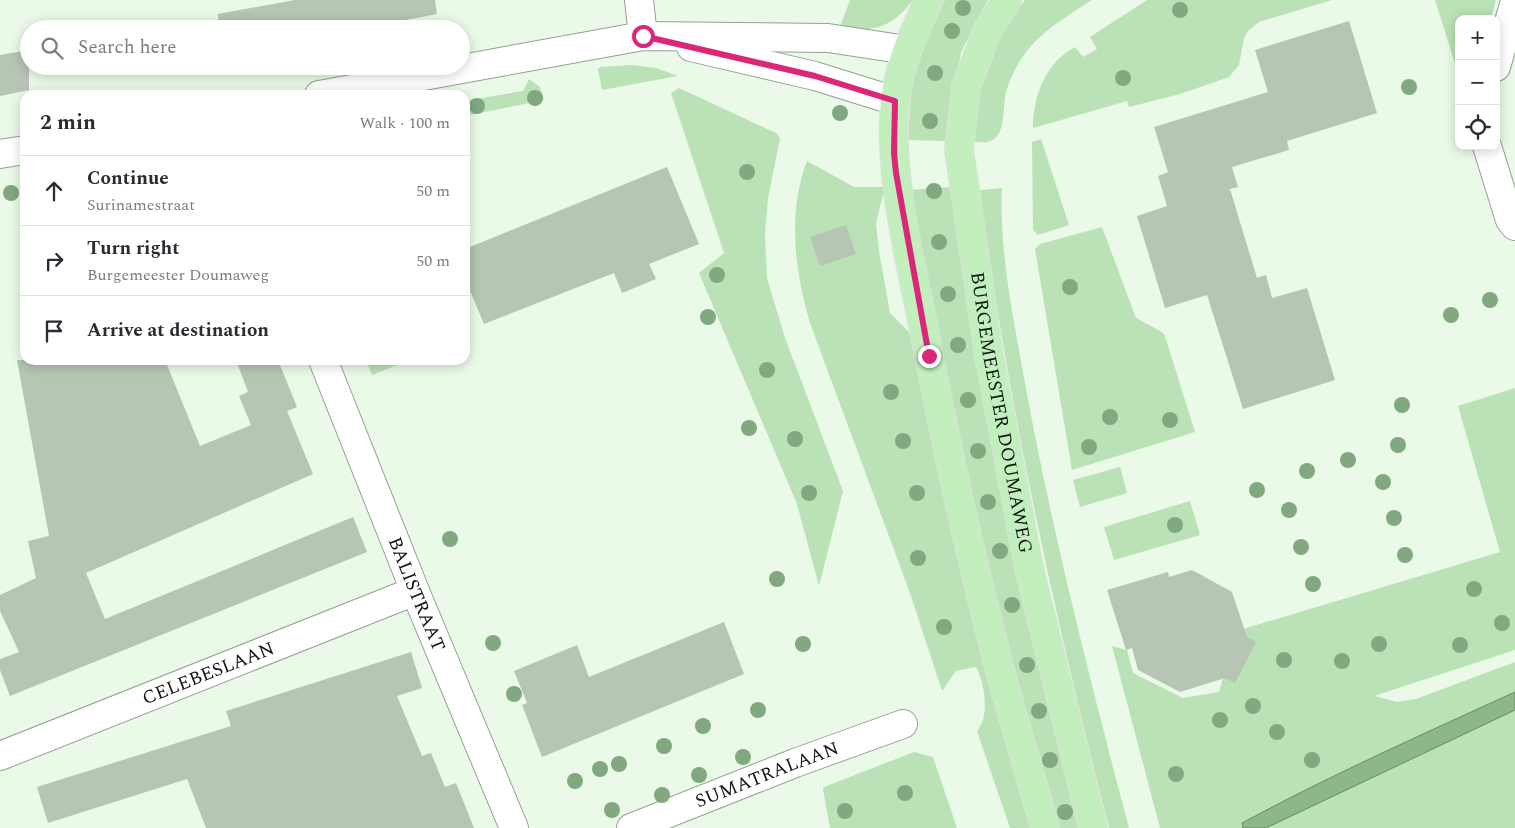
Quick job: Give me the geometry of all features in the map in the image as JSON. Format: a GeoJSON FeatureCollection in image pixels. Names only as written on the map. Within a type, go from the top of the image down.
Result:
{"type":"FeatureCollection","features":[{"type":"Feature","properties":{"kind":"main road"},"geometry":{"type":"LineString","coordinates":[[929,0],[907,50],[895,101],[894,153],[896,173],[931,365],[960,506],[996,656],[1045,828]]}},
{"type":"Feature","properties":{"kind":"main road","name":"BURGEMEESTER DOUMAWEG"},"geometry":{"type":"LineString","coordinates":[[1008,0],[988,29],[966,87],[959,150],[989,355],[1029,568],[1093,828]]}},
{"type":"Feature","properties":{"kind":"street"},"geometry":{"type":"LineString","coordinates":[[639,0],[643,36]]}},
{"type":"Feature","properties":{"kind":"street"},"geometry":{"type":"LineString","coordinates":[[1498,60],[1515,2]]}},
{"type":"Feature","properties":{"kind":"street"},"geometry":{"type":"LineString","coordinates":[[643,36],[815,76],[895,101]]}},
{"type":"Feature","properties":{"kind":"street"},"geometry":{"type":"LineString","coordinates":[[470,68],[643,36],[828,38],[907,50]]}},
{"type":"Feature","properties":{"kind":"street"},"geometry":{"type":"LineString","coordinates":[[346,90],[429,75]]}},
{"type":"Feature","properties":{"kind":"street"},"geometry":{"type":"LineString","coordinates":[[1488,150],[1510,220],[1515,226]]}},
{"type":"Feature","properties":{"kind":"street"},"geometry":{"type":"LineString","coordinates":[[0,154],[20,151]]}},
{"type":"Feature","properties":{"kind":"street","name":"BALISTRAAT"},"geometry":{"type":"LineString","coordinates":[[325,365],[415,591],[514,828]]}},
{"type":"Feature","properties":{"kind":"street","name":"CELEBESLAAN"},"geometry":{"type":"LineString","coordinates":[[0,756],[415,591]]}},
{"type":"Feature","properties":{"kind":"street","name":"SUMATRALAAN"},"geometry":{"type":"LineString","coordinates":[[631,828],[795,763],[903,724]]}},
{"type":"Feature","properties":{"kind":"shaded area"},"geometry":{"type":"Polygon","coordinates":[[[850,0],[913,0],[897,17],[880,26],[862,30],[839,30],[850,0]]]}},
{"type":"Feature","properties":{"kind":"shaded area"},"geometry":{"type":"Polygon","coordinates":[[[945,0],[988,0],[961,52],[946,141],[908,140],[912,79],[928,33],[945,0]]]}},
{"type":"Feature","properties":{"kind":"shaded area"},"geometry":{"type":"Polygon","coordinates":[[[1025,0],[1092,0],[1051,27],[1029,48],[1012,75],[1006,92],[1002,124],[997,137],[991,141],[972,141],[975,101],[999,35],[1025,0]]]}},
{"type":"Feature","properties":{"kind":"shaded area"},"geometry":{"type":"Polygon","coordinates":[[[1147,0],[1332,0],[1259,22],[1248,31],[1244,38],[1239,65],[1229,77],[1180,94],[1129,107],[1127,101],[1033,128],[1035,104],[1039,92],[1043,81],[1056,61],[1075,47],[1083,57],[1097,49],[1090,37],[1147,0]]]}},
{"type":"Feature","properties":{"kind":"shaded area"},"geometry":{"type":"Polygon","coordinates":[[[1435,0],[1496,0],[1492,15],[1455,15],[1455,63],[1435,0]]]}},
{"type":"Feature","properties":{"kind":"shaded area"},"geometry":{"type":"Polygon","coordinates":[[[632,65],[656,68],[678,76],[602,90],[598,69],[600,67],[632,65]]]}},
{"type":"Feature","properties":{"kind":"shaded area"},"geometry":{"type":"Polygon","coordinates":[[[529,79],[540,87],[544,100],[470,115],[470,100],[523,91],[529,79]]]}},
{"type":"Feature","properties":{"kind":"shaded area"},"geometry":{"type":"Polygon","coordinates":[[[679,88],[776,133],[780,138],[768,198],[765,234],[767,278],[785,338],[843,491],[819,586],[797,504],[699,273],[724,253],[671,93],[679,88]]]}},
{"type":"Feature","properties":{"kind":"shaded area"},"geometry":{"type":"Polygon","coordinates":[[[1041,139],[1069,225],[1038,235],[1033,230],[1032,142],[1041,139]]]}},
{"type":"Feature","properties":{"kind":"shaded area"},"geometry":{"type":"Polygon","coordinates":[[[807,161],[854,187],[885,187],[876,223],[890,313],[909,332],[984,659],[1032,828],[1010,828],[977,731],[984,717],[985,700],[982,682],[976,667],[956,671],[942,691],[910,593],[810,323],[800,283],[795,242],[797,201],[807,161]]]}},
{"type":"Feature","properties":{"kind":"shaded area"},"geometry":{"type":"Polygon","coordinates":[[[951,187],[975,342],[1082,828],[1059,828],[995,595],[976,517],[950,394],[910,190],[951,187]]]}},
{"type":"Feature","properties":{"kind":"shaded area"},"geometry":{"type":"Polygon","coordinates":[[[1002,188],[1005,265],[1038,449],[1074,612],[1129,828],[1109,828],[1052,591],[1019,431],[991,271],[980,190],[1002,188]]]}},
{"type":"Feature","properties":{"kind":"shaded area"},"geometry":{"type":"Polygon","coordinates":[[[1102,227],[1136,318],[1162,332],[1165,336],[1195,432],[1072,470],[1035,249],[1040,244],[1102,227]]]}},
{"type":"Feature","properties":{"kind":"shaded area"},"geometry":{"type":"Polygon","coordinates":[[[368,365],[397,365],[372,375],[368,365]]]}},
{"type":"Feature","properties":{"kind":"shaded area"},"geometry":{"type":"Polygon","coordinates":[[[1515,388],[1515,650],[1374,696],[1397,702],[1416,699],[1515,662],[1515,692],[1309,788],[1242,823],[1243,828],[1160,828],[1112,646],[1127,650],[1133,673],[1183,698],[1219,692],[1229,658],[1233,632],[1500,552],[1458,406],[1515,388]]]}},
{"type":"Feature","properties":{"kind":"shaded area"},"geometry":{"type":"Polygon","coordinates":[[[1120,467],[1127,493],[1080,507],[1073,480],[1120,467]]]}},
{"type":"Feature","properties":{"kind":"shaded area"},"geometry":{"type":"Polygon","coordinates":[[[1190,501],[1200,535],[1114,560],[1104,527],[1190,501]]]}},
{"type":"Feature","properties":{"kind":"shaded area"},"geometry":{"type":"Polygon","coordinates":[[[1515,692],[1515,710],[1266,828],[1243,828],[1242,823],[1309,788],[1515,692]]]}},
{"type":"Feature","properties":{"kind":"shaded area"},"geometry":{"type":"Polygon","coordinates":[[[1515,710],[1515,828],[1266,828],[1515,710]]]}},
{"type":"Feature","properties":{"kind":"shaded area"},"geometry":{"type":"Polygon","coordinates":[[[914,752],[933,757],[957,828],[830,828],[824,787],[914,752]]]}},
{"type":"Feature","properties":{"kind":"building"},"geometry":{"type":"Polygon","coordinates":[[[295,0],[435,0],[437,14],[406,20],[218,20],[218,14],[295,0]]]}},
{"type":"Feature","properties":{"kind":"building"},"geometry":{"type":"Polygon","coordinates":[[[1349,21],[1377,113],[1287,141],[1289,150],[1232,167],[1238,187],[1230,189],[1257,278],[1266,275],[1272,298],[1307,288],[1335,380],[1243,409],[1207,295],[1165,308],[1137,216],[1167,206],[1158,176],[1168,172],[1154,127],[1268,92],[1255,50],[1349,21]]]}},
{"type":"Feature","properties":{"kind":"building"},"geometry":{"type":"Polygon","coordinates":[[[20,52],[20,75],[29,75],[29,90],[20,90],[20,92],[0,96],[0,55],[20,52]]]}},
{"type":"Feature","properties":{"kind":"building"},"geometry":{"type":"Polygon","coordinates":[[[667,167],[699,244],[649,264],[656,279],[622,293],[614,273],[484,324],[470,291],[470,247],[667,167]]]}},
{"type":"Feature","properties":{"kind":"building"},"geometry":{"type":"Polygon","coordinates":[[[846,225],[856,254],[820,266],[810,237],[846,225]]]}},
{"type":"Feature","properties":{"kind":"building"},"geometry":{"type":"Polygon","coordinates":[[[17,360],[20,360],[20,365],[167,365],[200,446],[251,425],[239,396],[248,392],[238,365],[280,365],[297,407],[287,411],[313,474],[86,573],[105,619],[353,517],[367,552],[10,696],[0,670],[0,659],[19,652],[0,611],[0,595],[36,578],[28,541],[49,536],[17,360]]]}},
{"type":"Feature","properties":{"kind":"building"},"geometry":{"type":"Polygon","coordinates":[[[1192,570],[1232,592],[1247,637],[1256,642],[1235,683],[1225,678],[1180,692],[1138,670],[1132,648],[1126,650],[1107,590],[1168,572],[1169,577],[1192,570]]]}},
{"type":"Feature","properties":{"kind":"building"},"geometry":{"type":"Polygon","coordinates":[[[724,622],[744,674],[542,757],[522,705],[527,703],[514,671],[577,645],[589,677],[724,622]]]}},
{"type":"Feature","properties":{"kind":"building"},"geometry":{"type":"Polygon","coordinates":[[[411,652],[422,688],[397,696],[422,756],[431,753],[445,787],[456,783],[474,828],[206,828],[187,779],[48,823],[37,787],[231,726],[226,711],[411,652]]]}},
{"type":"Feature","properties":{"kind":"route"},"geometry":{"type":"LineString","coordinates":[[643,36],[815,76],[895,101],[894,153],[896,173],[929,356]]}}]}
